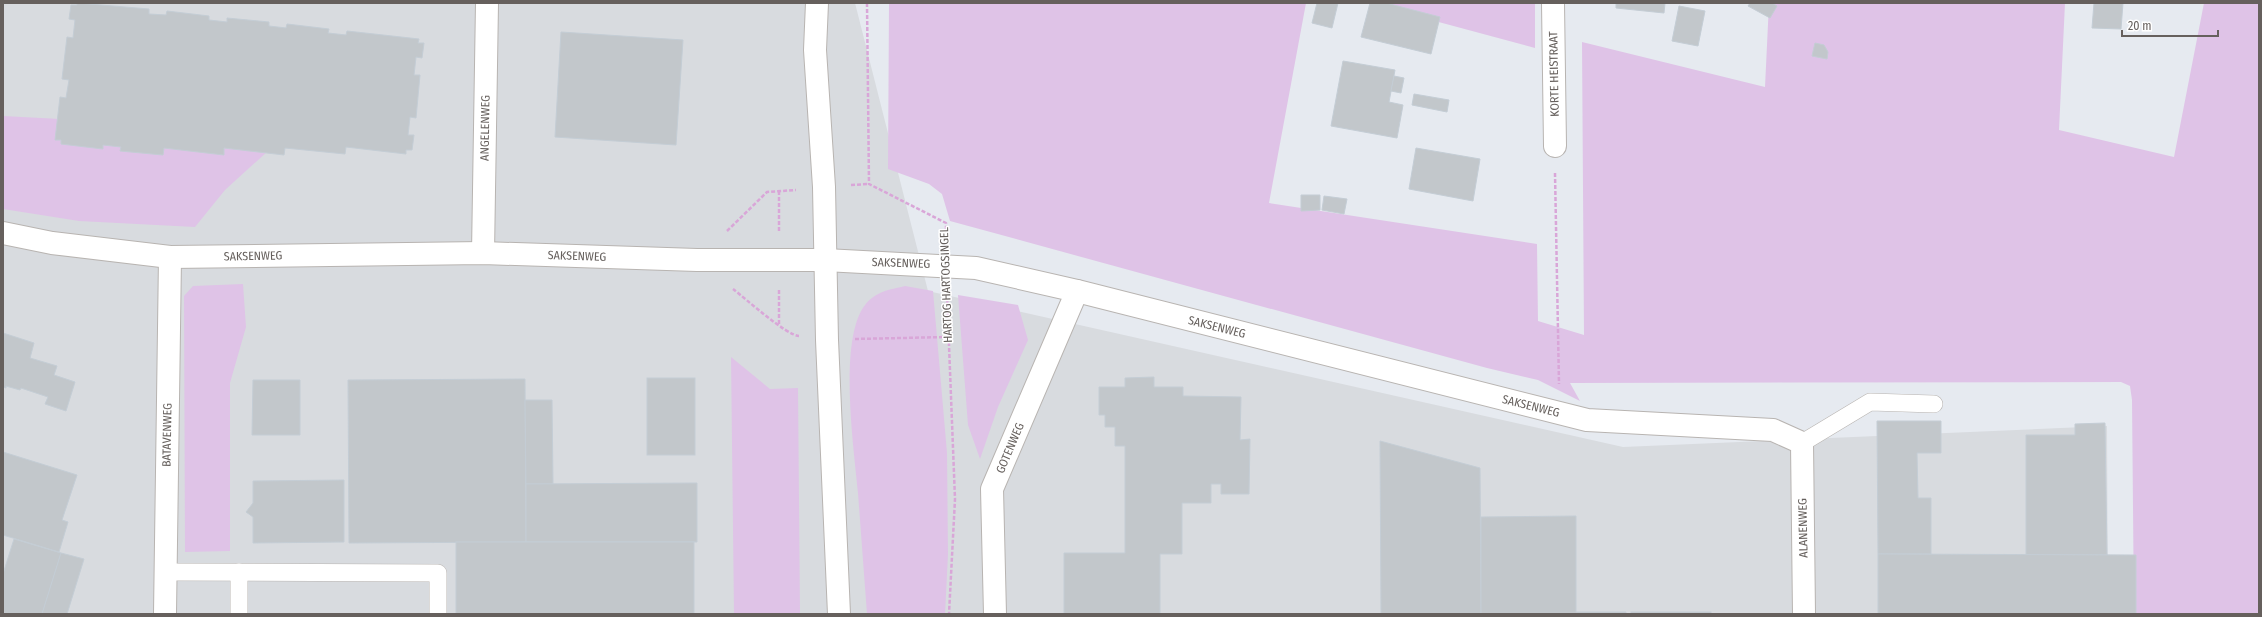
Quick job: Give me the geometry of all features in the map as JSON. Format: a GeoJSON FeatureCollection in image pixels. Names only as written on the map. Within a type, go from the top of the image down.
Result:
{"type":"FeatureCollection","features":[{"type":"Feature","properties":{"kind":"street","name":"ANGELENWEG"},"geometry":{"type":"LineString","coordinates":[[483,253],[487,3]]}},
{"type":"Feature","properties":{"kind":"street"},"geometry":{"type":"LineString","coordinates":[[817,3],[815,50],[824,187],[825,260],[839,614]]}},
{"type":"Feature","properties":{"kind":"street","name":"KORTE HEISTRAAT"},"geometry":{"type":"LineString","coordinates":[[1553,3],[1555,146]]}},
{"type":"Feature","properties":{"kind":"street","name":"SAKSENWEG"},"geometry":{"type":"LineString","coordinates":[[3,233],[52,243],[170,257],[483,253],[697,260],[825,260],[946,265],[976,268],[1077,291],[1586,420],[1773,430],[1802,443]]}},
{"type":"Feature","properties":{"kind":"street","name":"BATAVENWEG"},"geometry":{"type":"LineString","coordinates":[[164,614],[170,257]]}},
{"type":"Feature","properties":{"kind":"street","name":"GOTENWEG"},"geometry":{"type":"LineString","coordinates":[[995,614],[992,489],[1077,291]]}},
{"type":"Feature","properties":{"kind":"street","name":"ALANENWEG"},"geometry":{"type":"LineString","coordinates":[[1802,443],[1804,614]]}},
{"type":"Feature","properties":{"kind":"lane"},"geometry":{"type":"LineString","coordinates":[[1802,443],[1870,402],[1934,404]]}},
{"type":"Feature","properties":{"kind":"lane"},"geometry":{"type":"LineString","coordinates":[[165,572],[438,573],[438,614]]}},
{"type":"Feature","properties":{"kind":"lane"},"geometry":{"type":"LineString","coordinates":[[239,572],[239,614]]}},
{"type":"Feature","properties":{"kind":"path","name":"HARTOG HARTOGSINGEL"},"geometry":{"type":"LineString","coordinates":[[867,3],[868,184],[946,223],[946,265],[955,499],[949,614]]}},
{"type":"Feature","properties":{"kind":"path"},"geometry":{"type":"LineString","coordinates":[[1555,146],[1558,384]]}},
{"type":"Feature","properties":{"kind":"shaded area"},"geometry":{"type":"Polygon","coordinates":[[[3,3],[855,3],[928,291],[1623,447],[2107,426],[2108,614],[3,614],[3,3]]]}},
{"type":"Feature","properties":{"kind":"shaded area"},"geometry":{"type":"Polygon","coordinates":[[[889,3],[1306,3],[1269,203],[1537,244],[1538,321],[1584,335],[1582,42],[1765,87],[1769,3],[2065,3],[2059,130],[2174,157],[2204,3],[2259,3],[2259,614],[2134,614],[2132,400],[2130,386],[2121,382],[1570,383],[1580,401],[1538,380],[1487,368],[950,221],[942,194],[929,184],[888,169],[889,3]]]}},
{"type":"Feature","properties":{"kind":"shaded area"},"geometry":{"type":"Polygon","coordinates":[[[1368,3],[1535,3],[1535,48],[1368,3]]]}},
{"type":"Feature","properties":{"kind":"shaded area"},"geometry":{"type":"Polygon","coordinates":[[[3,116],[290,131],[225,190],[195,227],[79,221],[3,209],[3,116]]]}},
{"type":"Feature","properties":{"kind":"shaded area"},"geometry":{"type":"Polygon","coordinates":[[[243,284],[246,327],[230,383],[230,551],[185,552],[184,296],[193,286],[243,284]]]}},
{"type":"Feature","properties":{"kind":"shaded area"},"geometry":{"type":"Polygon","coordinates":[[[905,286],[933,291],[947,453],[948,554],[945,614],[867,614],[851,423],[850,368],[852,343],[857,321],[869,300],[888,290],[905,286]]]}},
{"type":"Feature","properties":{"kind":"shaded area"},"geometry":{"type":"Polygon","coordinates":[[[958,295],[1018,305],[1028,340],[998,407],[980,459],[968,425],[958,295]]]}},
{"type":"Feature","properties":{"kind":"shaded area"},"geometry":{"type":"Polygon","coordinates":[[[731,357],[770,389],[798,388],[800,614],[734,614],[731,357]]]}},
{"type":"Feature","properties":{"kind":"building"},"geometry":{"type":"Polygon","coordinates":[[[77,3],[149,9],[149,14],[166,15],[167,11],[209,16],[209,20],[227,22],[227,18],[269,22],[269,26],[286,28],[287,24],[329,29],[328,33],[346,35],[347,31],[419,39],[418,43],[424,43],[422,58],[416,57],[414,75],[420,75],[416,118],[410,117],[408,135],[414,135],[412,150],[406,150],[406,154],[346,147],[345,154],[285,148],[284,155],[224,148],[224,155],[164,148],[163,155],[120,151],[121,147],[103,145],[103,149],[61,144],[61,140],[55,140],[60,97],[66,98],[69,80],[62,79],[67,37],[73,38],[75,20],[69,19],[71,5],[77,5],[77,3]]]}},
{"type":"Feature","properties":{"kind":"building"},"geometry":{"type":"Polygon","coordinates":[[[1317,3],[1338,3],[1332,28],[1312,23],[1317,3]]]}},
{"type":"Feature","properties":{"kind":"building"},"geometry":{"type":"Polygon","coordinates":[[[1370,3],[1386,3],[1440,17],[1431,54],[1361,37],[1370,3]]]}},
{"type":"Feature","properties":{"kind":"building"},"geometry":{"type":"Polygon","coordinates":[[[1616,3],[1665,3],[1664,13],[1616,8],[1616,3]]]}},
{"type":"Feature","properties":{"kind":"building"},"geometry":{"type":"Polygon","coordinates":[[[1750,3],[1772,3],[1777,6],[1770,18],[1748,6],[1750,3]]]}},
{"type":"Feature","properties":{"kind":"building"},"geometry":{"type":"Polygon","coordinates":[[[2094,3],[2123,3],[2121,29],[2092,28],[2094,3]]]}},
{"type":"Feature","properties":{"kind":"building"},"geometry":{"type":"Polygon","coordinates":[[[1679,6],[1705,11],[1698,46],[1672,41],[1679,6]]]}},
{"type":"Feature","properties":{"kind":"building"},"geometry":{"type":"Polygon","coordinates":[[[561,32],[683,40],[676,145],[555,137],[561,32]]]}},
{"type":"Feature","properties":{"kind":"building"},"geometry":{"type":"Polygon","coordinates":[[[1815,43],[1824,45],[1828,52],[1827,59],[1812,56],[1815,43]]]}},
{"type":"Feature","properties":{"kind":"building"},"geometry":{"type":"Polygon","coordinates":[[[1343,61],[1395,70],[1389,102],[1403,105],[1397,138],[1331,126],[1343,61]]]}},
{"type":"Feature","properties":{"kind":"building"},"geometry":{"type":"Polygon","coordinates":[[[1394,76],[1404,78],[1401,93],[1391,91],[1394,76]]]}},
{"type":"Feature","properties":{"kind":"building"},"geometry":{"type":"Polygon","coordinates":[[[1414,94],[1449,100],[1447,112],[1412,105],[1414,94]]]}},
{"type":"Feature","properties":{"kind":"building"},"geometry":{"type":"Polygon","coordinates":[[[1416,148],[1480,159],[1473,201],[1409,189],[1416,148]]]}},
{"type":"Feature","properties":{"kind":"building"},"geometry":{"type":"Polygon","coordinates":[[[1301,195],[1320,195],[1320,210],[1301,211],[1301,195]]]}},
{"type":"Feature","properties":{"kind":"building"},"geometry":{"type":"Polygon","coordinates":[[[1324,196],[1347,199],[1344,214],[1322,210],[1324,196]]]}},
{"type":"Feature","properties":{"kind":"building"},"geometry":{"type":"Polygon","coordinates":[[[3,333],[34,343],[30,358],[57,366],[54,375],[75,382],[66,411],[45,404],[48,397],[21,388],[20,390],[6,386],[6,388],[3,387],[3,333]]]}},
{"type":"Feature","properties":{"kind":"building"},"geometry":{"type":"Polygon","coordinates":[[[1154,377],[1154,387],[1183,387],[1183,396],[1241,397],[1240,440],[1250,439],[1249,494],[1221,494],[1221,484],[1211,484],[1211,503],[1182,503],[1182,554],[1160,554],[1160,614],[1064,614],[1064,553],[1125,553],[1125,446],[1115,446],[1115,427],[1105,427],[1105,415],[1099,415],[1099,387],[1125,387],[1125,378],[1154,377]]]}},
{"type":"Feature","properties":{"kind":"building"},"geometry":{"type":"Polygon","coordinates":[[[647,378],[695,378],[695,455],[647,455],[647,378]]]}},
{"type":"Feature","properties":{"kind":"building"},"geometry":{"type":"Polygon","coordinates":[[[525,379],[526,542],[349,543],[348,380],[525,379]]]}},
{"type":"Feature","properties":{"kind":"building"},"geometry":{"type":"Polygon","coordinates":[[[253,380],[300,380],[300,435],[252,435],[253,380]]]}},
{"type":"Feature","properties":{"kind":"building"},"geometry":{"type":"Polygon","coordinates":[[[525,400],[552,400],[553,484],[526,484],[525,400]]]}},
{"type":"Feature","properties":{"kind":"building"},"geometry":{"type":"Polygon","coordinates":[[[1877,421],[1941,421],[1941,453],[1917,453],[1918,498],[1931,498],[1931,554],[1878,554],[1877,421]]]}},
{"type":"Feature","properties":{"kind":"building"},"geometry":{"type":"Polygon","coordinates":[[[2105,423],[2107,555],[2026,555],[2026,435],[2075,435],[2075,424],[2105,423]]]}},
{"type":"Feature","properties":{"kind":"building"},"geometry":{"type":"Polygon","coordinates":[[[1380,441],[1480,468],[1481,614],[1381,614],[1380,441]]]}},
{"type":"Feature","properties":{"kind":"building"},"geometry":{"type":"Polygon","coordinates":[[[3,452],[77,475],[62,520],[68,522],[59,552],[3,535],[3,452]]]}},
{"type":"Feature","properties":{"kind":"building"},"geometry":{"type":"Polygon","coordinates":[[[344,480],[344,542],[253,543],[253,517],[246,512],[253,503],[253,481],[344,480]]]}},
{"type":"Feature","properties":{"kind":"building"},"geometry":{"type":"Polygon","coordinates":[[[697,483],[697,542],[526,542],[526,484],[697,483]]]}},
{"type":"Feature","properties":{"kind":"building"},"geometry":{"type":"Polygon","coordinates":[[[1576,516],[1576,612],[1626,612],[1626,614],[1481,614],[1481,517],[1576,516]]]}},
{"type":"Feature","properties":{"kind":"building"},"geometry":{"type":"Polygon","coordinates":[[[14,539],[61,553],[42,614],[3,614],[3,574],[14,539]]]}},
{"type":"Feature","properties":{"kind":"building"},"geometry":{"type":"Polygon","coordinates":[[[456,542],[694,542],[694,614],[456,614],[456,542]]]}},
{"type":"Feature","properties":{"kind":"building"},"geometry":{"type":"Polygon","coordinates":[[[61,553],[84,559],[67,614],[42,614],[61,553]]]}},
{"type":"Feature","properties":{"kind":"building"},"geometry":{"type":"Polygon","coordinates":[[[1878,554],[2136,555],[2136,614],[1878,614],[1878,554]]]}},
{"type":"Feature","properties":{"kind":"building"},"geometry":{"type":"Polygon","coordinates":[[[1631,612],[1711,612],[1711,614],[1631,614],[1631,612]]]}}]}
